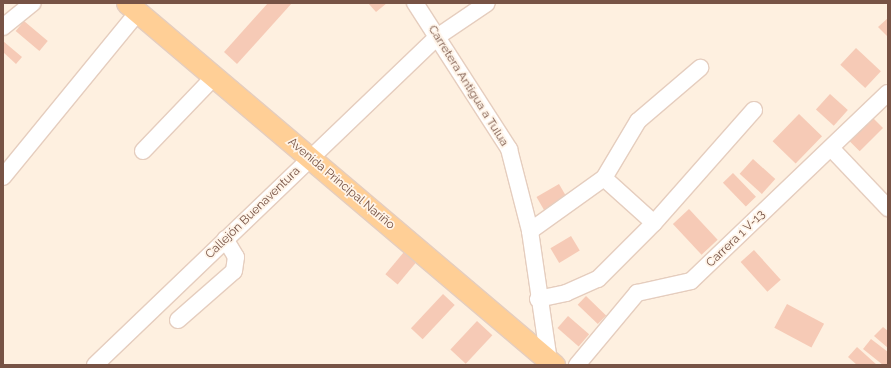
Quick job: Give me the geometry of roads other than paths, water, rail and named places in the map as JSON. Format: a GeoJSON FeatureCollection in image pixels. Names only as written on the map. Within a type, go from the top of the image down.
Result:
{"type":"FeatureCollection","features":[{"type":"Feature","properties":{"kind":"main road","name":"Avenida Principal Nariño"},"geometry":{"type":"LineString","coordinates":[[133,8],[551,363]]}},
{"type":"Feature","properties":{"kind":"street"},"geometry":{"type":"LineString","coordinates":[[3,27],[33,3]]}},
{"type":"Feature","properties":{"kind":"street","name":"Carretera Antigua a Tulua"},"geometry":{"type":"LineString","coordinates":[[415,3],[509,149],[530,231],[538,298],[551,363]]}},
{"type":"Feature","properties":{"kind":"street","name":"Callejón Buenaventura"},"geometry":{"type":"LineString","coordinates":[[95,365],[437,37],[487,3]]}},
{"type":"Feature","properties":{"kind":"street"},"geometry":{"type":"LineString","coordinates":[[3,177],[133,8]]}},
{"type":"Feature","properties":{"kind":"street"},"geometry":{"type":"LineString","coordinates":[[530,231],[604,178],[638,121],[700,68]]}},
{"type":"Feature","properties":{"kind":"street"},"geometry":{"type":"LineString","coordinates":[[142,150],[214,77]]}},
{"type":"Feature","properties":{"kind":"street","name":"Carrera 1 V-13"},"geometry":{"type":"LineString","coordinates":[[577,365],[637,293],[691,281],[888,94]]}},
{"type":"Feature","properties":{"kind":"street"},"geometry":{"type":"LineString","coordinates":[[538,298],[566,293],[598,279],[654,222],[754,110]]}},
{"type":"Feature","properties":{"kind":"street"},"geometry":{"type":"LineString","coordinates":[[831,148],[888,208]]}},
{"type":"Feature","properties":{"kind":"street"},"geometry":{"type":"LineString","coordinates":[[604,178],[654,222]]}},
{"type":"Feature","properties":{"kind":"street"},"geometry":{"type":"LineString","coordinates":[[178,320],[234,271],[236,256],[225,239]]}}]}
